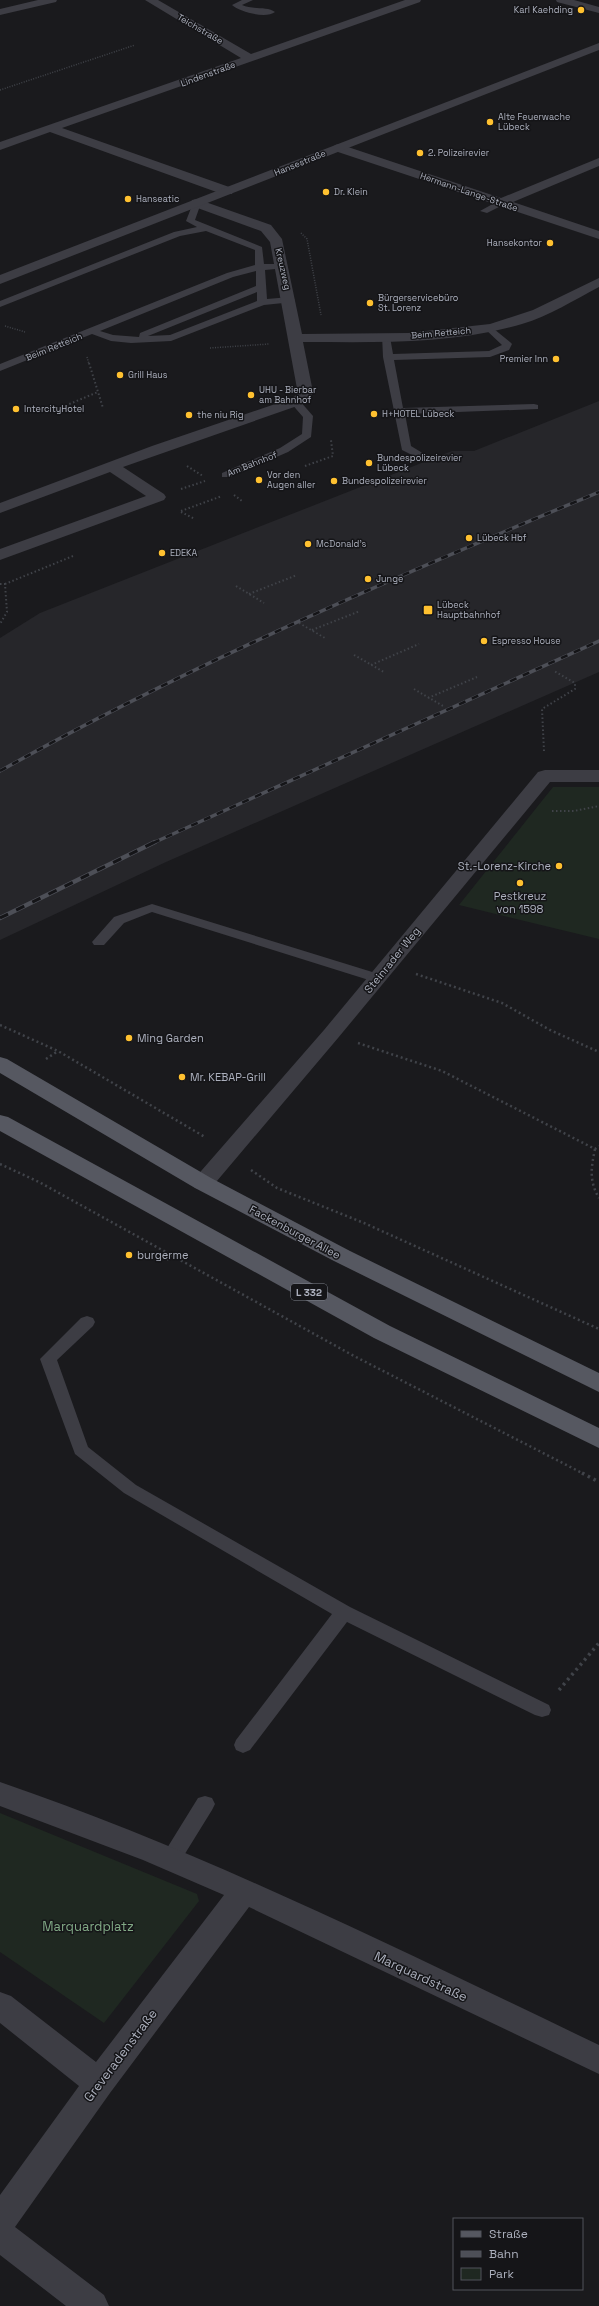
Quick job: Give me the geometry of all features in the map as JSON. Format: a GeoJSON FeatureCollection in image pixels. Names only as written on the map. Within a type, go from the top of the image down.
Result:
{"type":"FeatureCollection","features":[{"type":"Feature","properties":{"kind":"main road","name":"Fackenburger Allee"},"geometry":{"type":"LineString","coordinates":[[0,1064],[203,1183],[342,1256],[599,1383]]}},
{"type":"Feature","properties":{"kind":"main road","name":"L 332"},"geometry":{"type":"LineString","coordinates":[[0,1122],[32,1141],[382,1332],[599,1439]]}},
{"type":"Feature","properties":{"kind":"main road"},"geometry":{"type":"LineString","coordinates":[[0,1140],[32,1141]]}},
{"type":"Feature","properties":{"kind":"street","name":"Teichstraße"},"geometry":{"type":"LineString","coordinates":[[150,0],[251,59]]}},
{"type":"Feature","properties":{"kind":"street","name":"Lindenstraße"},"geometry":{"type":"LineString","coordinates":[[0,146],[416,0]]}},
{"type":"Feature","properties":{"kind":"street"},"geometry":{"type":"LineString","coordinates":[[560,0],[599,10]]}},
{"type":"Feature","properties":{"kind":"street"},"geometry":{"type":"LineString","coordinates":[[0,12],[44,1]]}},
{"type":"Feature","properties":{"kind":"street","name":"Hansestraße"},"geometry":{"type":"LineString","coordinates":[[0,280],[599,46]]}},
{"type":"Feature","properties":{"kind":"street"},"geometry":{"type":"LineString","coordinates":[[52,129],[227,191]]}},
{"type":"Feature","properties":{"kind":"street","name":"Hermann-Lange-Straße"},"geometry":{"type":"LineString","coordinates":[[339,148],[599,235]]}},
{"type":"Feature","properties":{"kind":"street"},"geometry":{"type":"LineString","coordinates":[[500,203],[599,162]]}},
{"type":"Feature","properties":{"kind":"street","name":"Kreuzweg"},"geometry":{"type":"LineString","coordinates":[[197,203],[266,228],[277,242],[297,338]]}},
{"type":"Feature","properties":{"kind":"street","name":"Beim Retteich"},"geometry":{"type":"LineString","coordinates":[[297,338],[385,337],[455,334],[488,328],[518,320],[599,282]]}},
{"type":"Feature","properties":{"kind":"street"},"geometry":{"type":"LineString","coordinates":[[0,508],[157,449],[302,400],[306,392],[297,338]]}},
{"type":"Feature","properties":{"kind":"street"},"geometry":{"type":"LineString","coordinates":[[111,466],[158,497]]}},
{"type":"Feature","properties":{"kind":"street"},"geometry":{"type":"LineString","coordinates":[[0,556],[158,497]]}},
{"type":"Feature","properties":{"kind":"street"},"geometry":{"type":"LineString","coordinates":[[545,776],[599,776]]}},
{"type":"Feature","properties":{"kind":"street","name":"Steinrader Weg"},"geometry":{"type":"LineString","coordinates":[[203,1183],[332,1034],[545,776]]}},
{"type":"Feature","properties":{"kind":"street"},"geometry":{"type":"LineString","coordinates":[[0,1794],[60,1814],[171,1859],[244,1891]]}},
{"type":"Feature","properties":{"kind":"street","name":"Marquardstraße"},"geometry":{"type":"LineString","coordinates":[[244,1891],[599,2060]]}},
{"type":"Feature","properties":{"kind":"street","name":"Greveradenstraße"},"geometry":{"type":"LineString","coordinates":[[0,2221],[99,2083],[244,1891]]}},
{"type":"Feature","properties":{"kind":"street"},"geometry":{"type":"LineString","coordinates":[[0,2005],[99,2083]]}},
{"type":"Feature","properties":{"kind":"street"},"geometry":{"type":"LineString","coordinates":[[0,2236],[92,2306]]}},
{"type":"Feature","properties":{"kind":"lane"},"geometry":{"type":"LineString","coordinates":[[249,0],[236,5],[248,11],[271,12]]}},
{"type":"Feature","properties":{"kind":"lane"},"geometry":{"type":"LineString","coordinates":[[197,203],[190,221],[205,228],[256,246],[258,249],[262,302]]}},
{"type":"Feature","properties":{"kind":"lane"},"geometry":{"type":"LineString","coordinates":[[177,234],[182,222],[197,203]]}},
{"type":"Feature","properties":{"kind":"lane"},"geometry":{"type":"LineString","coordinates":[[484,211],[500,203]]}},
{"type":"Feature","properties":{"kind":"lane"},"geometry":{"type":"LineString","coordinates":[[0,304],[177,234],[205,228]]}},
{"type":"Feature","properties":{"kind":"lane"},"geometry":{"type":"LineString","coordinates":[[92,331],[230,275],[260,267],[283,266]]}},
{"type":"Feature","properties":{"kind":"lane"},"geometry":{"type":"LineString","coordinates":[[131,340],[262,287]]}},
{"type":"Feature","properties":{"kind":"lane","name":"Beim Retteich"},"geometry":{"type":"LineString","coordinates":[[0,368],[92,331],[111,338],[131,340],[171,338],[262,302],[290,300]]}},
{"type":"Feature","properties":{"kind":"lane"},"geometry":{"type":"LineString","coordinates":[[388,357],[490,354],[506,348],[507,344],[488,328]]}},
{"type":"Feature","properties":{"kind":"lane"},"geometry":{"type":"LineString","coordinates":[[385,337],[406,448],[424,457]]}},
{"type":"Feature","properties":{"kind":"lane","name":"Am Bahnhof"},"geometry":{"type":"LineString","coordinates":[[226,475],[284,450],[307,435],[308,416],[295,402]]}},
{"type":"Feature","properties":{"kind":"lane"},"geometry":{"type":"LineString","coordinates":[[399,411],[534,407]]}},
{"type":"Feature","properties":{"kind":"lane"},"geometry":{"type":"LineString","coordinates":[[99,942],[119,920],[152,908],[382,972]]}},
{"type":"Feature","properties":{"kind":"lane"},"geometry":{"type":"LineString","coordinates":[[87,1322],[48,1359],[81,1450],[130,1489],[344,1612],[542,1710]]}},
{"type":"Feature","properties":{"kind":"lane"},"geometry":{"type":"LineString","coordinates":[[243,1745],[344,1612]]}},
{"type":"Feature","properties":{"kind":"lane"},"geometry":{"type":"LineString","coordinates":[[171,1859],[205,1804]]}},
{"type":"Feature","properties":{"kind":"path"},"geometry":{"type":"LineString","coordinates":[[0,90],[135,45]]}},
{"type":"Feature","properties":{"kind":"path"},"geometry":{"type":"LineString","coordinates":[[61,344],[88,357],[103,408]]}},
{"type":"Feature","properties":{"kind":"path"},"geometry":{"type":"LineString","coordinates":[[51,408],[55,410],[98,392]]}},
{"type":"Feature","properties":{"kind":"path"},"geometry":{"type":"LineString","coordinates":[[157,449],[209,480],[158,497]]}},
{"type":"Feature","properties":{"kind":"path"},"geometry":{"type":"LineString","coordinates":[[180,512],[194,519]]}},
{"type":"Feature","properties":{"kind":"path"},"geometry":{"type":"LineString","coordinates":[[249,594],[297,575]]}},
{"type":"Feature","properties":{"kind":"path"},"geometry":{"type":"LineString","coordinates":[[0,584],[5,584],[7,612],[0,624]]}},
{"type":"Feature","properties":{"kind":"path"},"geometry":{"type":"LineString","coordinates":[[236,586],[264,602]]}},
{"type":"Feature","properties":{"kind":"path"},"geometry":{"type":"LineString","coordinates":[[312,630],[360,610]]}},
{"type":"Feature","properties":{"kind":"path"},"geometry":{"type":"LineString","coordinates":[[299,623],[325,638]]}},
{"type":"Feature","properties":{"kind":"path"},"geometry":{"type":"LineString","coordinates":[[371,665],[419,644]]}},
{"type":"Feature","properties":{"kind":"path"},"geometry":{"type":"LineString","coordinates":[[354,655],[384,672]]}},
{"type":"Feature","properties":{"kind":"path"},"geometry":{"type":"LineString","coordinates":[[545,776],[542,709],[575,689],[575,683],[554,672]]}},
{"type":"Feature","properties":{"kind":"path"},"geometry":{"type":"LineString","coordinates":[[428,698],[477,677]]}},
{"type":"Feature","properties":{"kind":"path"},"geometry":{"type":"LineString","coordinates":[[414,689],[442,706]]}},
{"type":"Feature","properties":{"kind":"path"},"geometry":{"type":"LineString","coordinates":[[516,810],[574,811],[599,806]]}},
{"type":"Feature","properties":{"kind":"path"},"geometry":{"type":"LineString","coordinates":[[382,972],[502,1003],[550,1030],[599,1052]]}},
{"type":"Feature","properties":{"kind":"path"},"geometry":{"type":"LineString","coordinates":[[0,1025],[64,1055],[195,1130],[277,1188],[364,1223],[599,1330]]}},
{"type":"Feature","properties":{"kind":"path"},"geometry":{"type":"LineString","coordinates":[[332,1034],[442,1071],[595,1149]]}},
{"type":"Feature","properties":{"kind":"path"},"geometry":{"type":"LineString","coordinates":[[599,1146],[595,1149],[589,1174],[592,1188],[599,1198]]}},
{"type":"Feature","properties":{"kind":"path"},"geometry":{"type":"LineString","coordinates":[[0,1164],[39,1182],[354,1356],[599,1482]]}},
{"type":"Feature","properties":{"kind":"path"},"geometry":{"type":"LineString","coordinates":[[167,1260],[172,1256]]}},
{"type":"Feature","properties":{"kind":"path"},"geometry":{"type":"LineString","coordinates":[[542,1710],[599,1643]]}},
{"type":"Feature","properties":{"kind":"shaded area"},"geometry":{"type":"Polygon","coordinates":[[[599,401],[599,672],[166,862],[0,940],[0,638],[40,613],[452,451],[474,451],[599,401]]]}},
{"type":"Feature","properties":{"kind":"green space"},"geometry":{"type":"Polygon","coordinates":[[[553,787],[599,787],[599,939],[459,905],[553,787]]]}},
{"type":"Feature","properties":{"kind":"green space","name":"Marquardplatz"},"geometry":{"type":"Polygon","coordinates":[[[0,1813],[197,1894],[199,1901],[104,2023],[0,1952],[0,1813]]]}},
{"type":"Feature","properties":{"kind":"railway"},"geometry":{"type":"LineString","coordinates":[[0,771],[73,731],[146,694],[295,623],[446,556],[599,492]]}},
{"type":"Feature","properties":{"kind":"railway"},"geometry":{"type":"LineString","coordinates":[[153,843],[599,641]]}},
{"type":"Feature","properties":{"kind":"railway"},"geometry":{"type":"LineString","coordinates":[[0,918],[155,842]]}},
{"type":"Feature","properties":{"kind":"place","name":"Karl Kaehding"},"geometry":{"type":"Point","coordinates":[581,10]}},
{"type":"Feature","properties":{"kind":"place","name":"Alte Feuerwache Lübeck"},"geometry":{"type":"Point","coordinates":[490,122]}},
{"type":"Feature","properties":{"kind":"place","name":"2. Polizeirevier"},"geometry":{"type":"Point","coordinates":[420,153]}},
{"type":"Feature","properties":{"kind":"place","name":"Dr. Klein"},"geometry":{"type":"Point","coordinates":[326,192]}},
{"type":"Feature","properties":{"kind":"place","name":"Hanseatic"},"geometry":{"type":"Point","coordinates":[128,199]}},
{"type":"Feature","properties":{"kind":"place","name":"Hansekontor"},"geometry":{"type":"Point","coordinates":[550,243]}},
{"type":"Feature","properties":{"kind":"place","name":"Bürgerservicebüro St. Lorenz"},"geometry":{"type":"Point","coordinates":[370,303]}},
{"type":"Feature","properties":{"kind":"place","name":"Premier Inn"},"geometry":{"type":"Point","coordinates":[556,359]}},
{"type":"Feature","properties":{"kind":"place","name":"Grill Haus"},"geometry":{"type":"Point","coordinates":[120,375]}},
{"type":"Feature","properties":{"kind":"place","name":"UHU - Bierbar am Bahnhof"},"geometry":{"type":"Point","coordinates":[251,395]}},
{"type":"Feature","properties":{"kind":"place","name":"IntercityHotel"},"geometry":{"type":"Point","coordinates":[16,409]}},
{"type":"Feature","properties":{"kind":"place","name":"H+HOTEL Lübeck"},"geometry":{"type":"Point","coordinates":[374,414]}},
{"type":"Feature","properties":{"kind":"place","name":"the niu Rig"},"geometry":{"type":"Point","coordinates":[189,415]}},
{"type":"Feature","properties":{"kind":"place","name":"Bundespolizeirevier Lübeck"},"geometry":{"type":"Point","coordinates":[369,463]}},
{"type":"Feature","properties":{"kind":"place","name":"Vor den Augen aller"},"geometry":{"type":"Point","coordinates":[259,480]}},
{"type":"Feature","properties":{"kind":"place","name":"Bundespolizeirevier"},"geometry":{"type":"Point","coordinates":[334,481]}},
{"type":"Feature","properties":{"kind":"place","name":"Lübeck Hbf"},"geometry":{"type":"Point","coordinates":[469,538]}},
{"type":"Feature","properties":{"kind":"place","name":"McDonald's"},"geometry":{"type":"Point","coordinates":[308,544]}},
{"type":"Feature","properties":{"kind":"place","name":"EDEKA"},"geometry":{"type":"Point","coordinates":[162,553]}},
{"type":"Feature","properties":{"kind":"place","name":"Junge"},"geometry":{"type":"Point","coordinates":[368,579]}},
{"type":"Feature","properties":{"kind":"place","name":"Lübeck Hauptbahnhof"},"geometry":{"type":"Point","coordinates":[428,610]}},
{"type":"Feature","properties":{"kind":"place","name":"Espresso House"},"geometry":{"type":"Point","coordinates":[484,641]}},
{"type":"Feature","properties":{"kind":"place","name":"St.-Lorenz-Kirche"},"geometry":{"type":"Point","coordinates":[559,866]}},
{"type":"Feature","properties":{"kind":"place","name":"Pestkreuz von 1598"},"geometry":{"type":"Point","coordinates":[520,883]}},
{"type":"Feature","properties":{"kind":"place","name":"Ming Garden"},"geometry":{"type":"Point","coordinates":[129,1038]}},
{"type":"Feature","properties":{"kind":"place","name":"Mr. KEBAP-Grill"},"geometry":{"type":"Point","coordinates":[182,1077]}},
{"type":"Feature","properties":{"kind":"place","name":"burgerme"},"geometry":{"type":"Point","coordinates":[129,1255]}}]}
